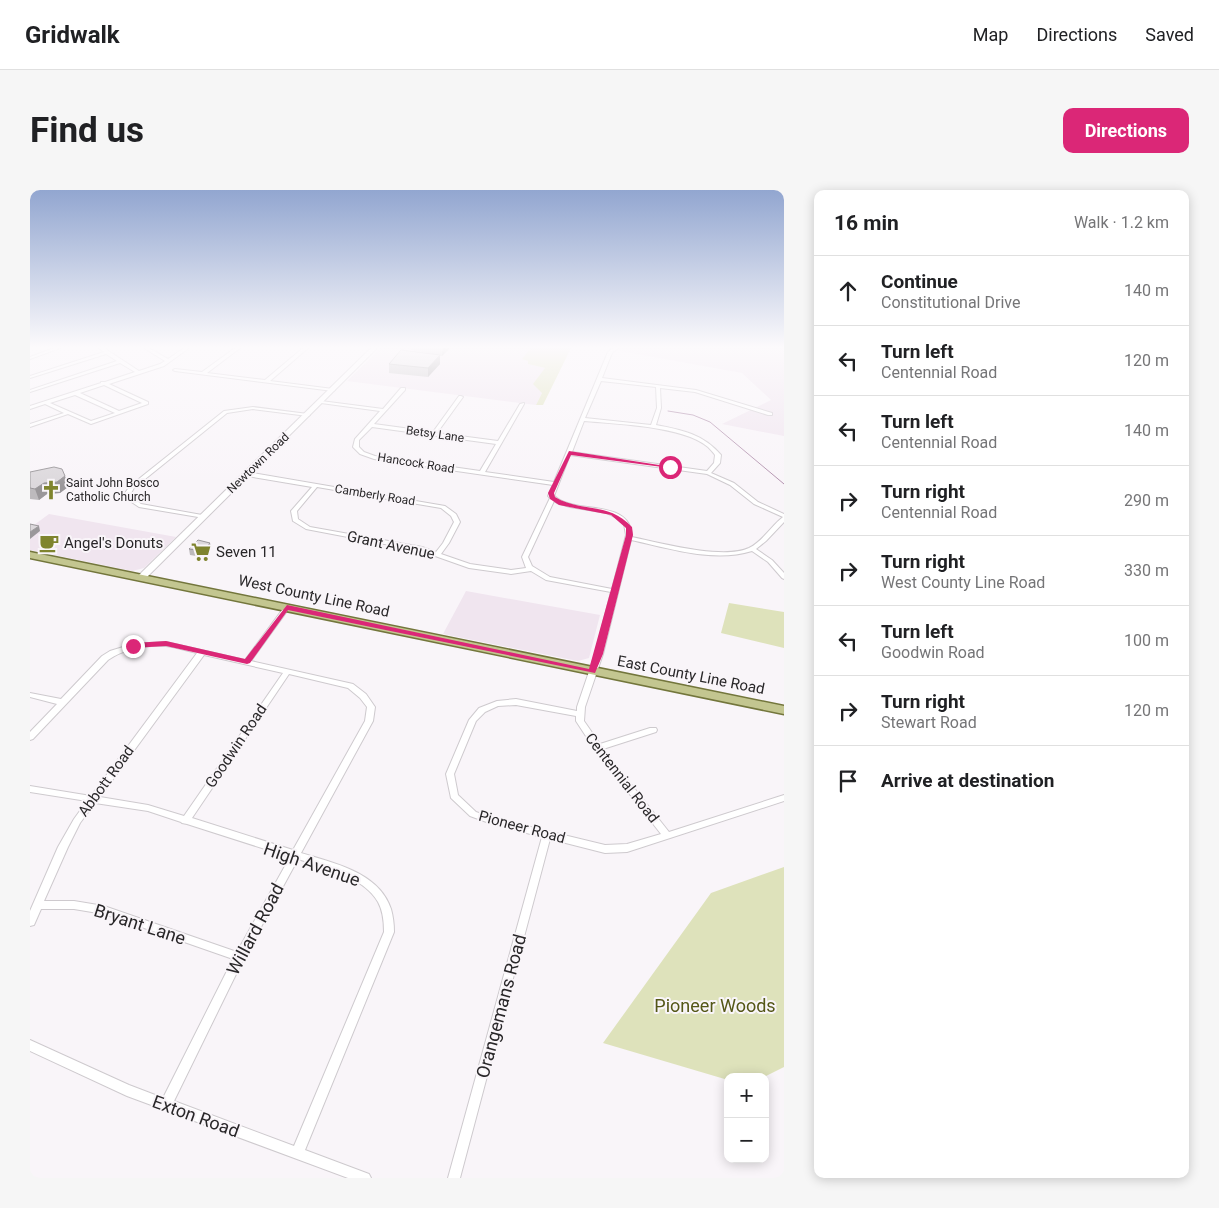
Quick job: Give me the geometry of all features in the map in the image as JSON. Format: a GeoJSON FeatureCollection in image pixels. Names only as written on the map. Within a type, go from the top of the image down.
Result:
{"type":"FeatureCollection","features":[{"type":"Feature","properties":{"kind":"main road","name":"West County Line Road"},"geometry":{"type":"LineString","coordinates":[[30,555],[592,672]]}},
{"type":"Feature","properties":{"kind":"main road","name":"East County Line Road"},"geometry":{"type":"LineString","coordinates":[[592,672],[784,710]]}},
{"type":"Feature","properties":{"kind":"street"},"geometry":{"type":"LineString","coordinates":[[30,408],[71,394]]}},
{"type":"Feature","properties":{"kind":"street"},"geometry":{"type":"LineString","coordinates":[[77,394],[120,413]]}},
{"type":"Feature","properties":{"kind":"street"},"geometry":{"type":"LineString","coordinates":[[46,402],[87,422],[96,422],[146,403],[127,394]]}},
{"type":"Feature","properties":{"kind":"street","name":"Newtown Road"},"geometry":{"type":"LineString","coordinates":[[142,577],[329,394]]}},
{"type":"Feature","properties":{"kind":"street","name":"Hancock Road"},"geometry":{"type":"LineString","coordinates":[[397,394],[356,443],[358,449],[366,455],[554,484]]}},
{"type":"Feature","properties":{"kind":"street"},"geometry":{"type":"LineString","coordinates":[[593,394],[554,484],[551,493],[552,498],[525,557],[526,564],[530,569],[542,576],[553,580],[614,591]]}},
{"type":"Feature","properties":{"kind":"street"},"geometry":{"type":"LineString","coordinates":[[653,428],[659,408],[658,394]]}},
{"type":"Feature","properties":{"kind":"street"},"geometry":{"type":"LineString","coordinates":[[708,394],[770,414]]}},
{"type":"Feature","properties":{"kind":"street"},"geometry":{"type":"LineString","coordinates":[[434,434],[461,397]]}},
{"type":"Feature","properties":{"kind":"street"},"geometry":{"type":"LineString","coordinates":[[321,402],[383,410]]}},
{"type":"Feature","properties":{"kind":"street"},"geometry":{"type":"LineString","coordinates":[[482,473],[522,404]]}},
{"type":"Feature","properties":{"kind":"street"},"geometry":{"type":"LineString","coordinates":[[202,517],[139,505],[129,498],[128,493],[132,486],[222,414],[247,408],[308,415]]}},
{"type":"Feature","properties":{"kind":"street"},"geometry":{"type":"LineString","coordinates":[[30,426],[68,413]]}},
{"type":"Feature","properties":{"kind":"street"},"geometry":{"type":"LineString","coordinates":[[583,419],[689,434],[713,448],[718,455],[718,461],[708,473]]}},
{"type":"Feature","properties":{"kind":"street","name":"Betsy Lane"},"geometry":{"type":"LineString","coordinates":[[370,425],[499,443]]}},
{"type":"Feature","properties":{"kind":"street"},"geometry":{"type":"LineString","coordinates":[[552,498],[561,503],[600,510],[619,517],[629,527],[629,538],[716,553],[739,553],[752,549],[784,518],[756,503],[732,484],[708,473],[569,453]]}},
{"type":"Feature","properties":{"kind":"street","name":"Camberly Road"},"geometry":{"type":"LineString","coordinates":[[247,474],[434,504],[454,515],[457,524],[438,554]]}},
{"type":"Feature","properties":{"kind":"street","name":"Grant Avenue"},"geometry":{"type":"LineString","coordinates":[[316,485],[294,511],[294,518],[301,525],[422,549],[469,566],[511,572],[530,569]]}},
{"type":"Feature","properties":{"kind":"street","name":"Centennial Road"},"geometry":{"type":"LineString","coordinates":[[629,538],[599,654],[579,714],[583,727],[598,748],[667,836]]}},
{"type":"Feature","properties":{"kind":"street"},"geometry":{"type":"LineString","coordinates":[[752,549],[770,561],[784,578]]}},
{"type":"Feature","properties":{"kind":"street"},"geometry":{"type":"LineString","coordinates":[[247,662],[287,607]]}},
{"type":"Feature","properties":{"kind":"street"},"geometry":{"type":"LineString","coordinates":[[30,737],[105,658],[123,649],[144,644],[166,644],[288,671]]}},
{"type":"Feature","properties":{"kind":"street","name":"Abbott Road"},"geometry":{"type":"LineString","coordinates":[[30,922],[63,847],[93,798],[202,652]]}},
{"type":"Feature","properties":{"kind":"street","name":"Willard Road"},"geometry":{"type":"LineString","coordinates":[[166,1106],[239,957],[370,721],[372,714],[368,702],[350,686],[288,671]]}},
{"type":"Feature","properties":{"kind":"street","name":"Goodwin Road"},"geometry":{"type":"LineString","coordinates":[[185,821],[288,671]]}},
{"type":"Feature","properties":{"kind":"street"},"geometry":{"type":"LineString","coordinates":[[30,695],[62,702]]}},
{"type":"Feature","properties":{"kind":"street","name":"Pioneer Road"},"geometry":{"type":"LineString","coordinates":[[579,714],[525,702],[507,702],[489,707],[476,715],[450,774],[454,796],[473,814],[492,821],[592,846],[616,849],[667,836],[784,798]]}},
{"type":"Feature","properties":{"kind":"street"},"geometry":{"type":"LineString","coordinates":[[598,748],[653,730]]}},
{"type":"Feature","properties":{"kind":"street","name":"High Avenue"},"geometry":{"type":"LineString","coordinates":[[30,789],[148,808],[294,856],[337,868],[367,882],[383,900],[389,921],[388,932],[297,1153]]}},
{"type":"Feature","properties":{"kind":"street","name":"Orangemans Road"},"geometry":{"type":"LineString","coordinates":[[454,1178],[547,835]]}},
{"type":"Feature","properties":{"kind":"street","name":"Bryant Lane"},"geometry":{"type":"LineString","coordinates":[[38,905],[74,905],[104,910],[239,957]]}},
{"type":"Feature","properties":{"kind":"street","name":"Exton Road"},"geometry":{"type":"LineString","coordinates":[[30,1044],[127,1090],[166,1106],[365,1178]]}},
{"type":"Feature","properties":{"kind":"shaded area"},"geometry":{"type":"Polygon","coordinates":[[[450,394],[541,394],[536,405],[450,394]]]}},
{"type":"Feature","properties":{"kind":"shaded area"},"geometry":{"type":"Polygon","coordinates":[[[765,394],[784,394],[784,436],[722,424],[771,400],[765,394]]]}},
{"type":"Feature","properties":{"kind":"shaded area"},"geometry":{"type":"Polygon","coordinates":[[[49,514],[176,537],[144,568],[132,571],[30,550],[30,528],[49,514]]]}},
{"type":"Feature","properties":{"kind":"shaded area"},"geometry":{"type":"Polygon","coordinates":[[[466,591],[600,615],[589,658],[578,661],[443,634],[466,591]]]}},
{"type":"Feature","properties":{"kind":"green space"},"geometry":{"type":"Polygon","coordinates":[[[541,394],[548,394],[543,405],[536,405],[541,394]]]}},
{"type":"Feature","properties":{"kind":"green space"},"geometry":{"type":"Polygon","coordinates":[[[729,603],[784,612],[784,648],[721,633],[729,603]]]}},
{"type":"Feature","properties":{"kind":"green space","name":"Pioneer Woods"},"geometry":{"type":"Polygon","coordinates":[[[784,867],[784,1067],[769,1074],[724,1073],[724,1079],[603,1043],[711,893],[784,867]]]}},
{"type":"Feature","properties":{"kind":"building"},"geometry":{"type":"Polygon","coordinates":[[[54,467],[62,469],[65,476],[57,482],[44,483],[35,489],[30,488],[30,472],[54,467]]]}},
{"type":"Feature","properties":{"kind":"building"},"geometry":{"type":"Polygon","coordinates":[[[30,524],[39,526],[30,532],[30,524]]]}},
{"type":"Feature","properties":{"kind":"building"},"geometry":{"type":"Polygon","coordinates":[[[198,540],[210,543],[202,551],[189,549],[198,540]]]}},
{"type":"Feature","properties":{"kind":"waterway"},"geometry":{"type":"LineString","coordinates":[[668,411],[693,415],[710,422],[784,484]]}},
{"type":"Feature","properties":{"kind":"place","name":"Saint John Bosco Catholic Church"},"geometry":{"type":"Point","coordinates":[51,490]}},
{"type":"Feature","properties":{"kind":"place","name":"Angel's Donuts"},"geometry":{"type":"Point","coordinates":[49,543]}},
{"type":"Feature","properties":{"kind":"place","name":"Seven 11"},"geometry":{"type":"Point","coordinates":[201,552]}},
{"type":"Feature","properties":{"kind":"route"},"geometry":{"type":"LineString","coordinates":[[133,646],[153,643],[166,644],[247,662],[287,607],[592,672],[599,654],[630,535],[629,527],[624,520],[614,514],[557,502],[552,498],[551,493],[569,453],[670,467]]}}]}
